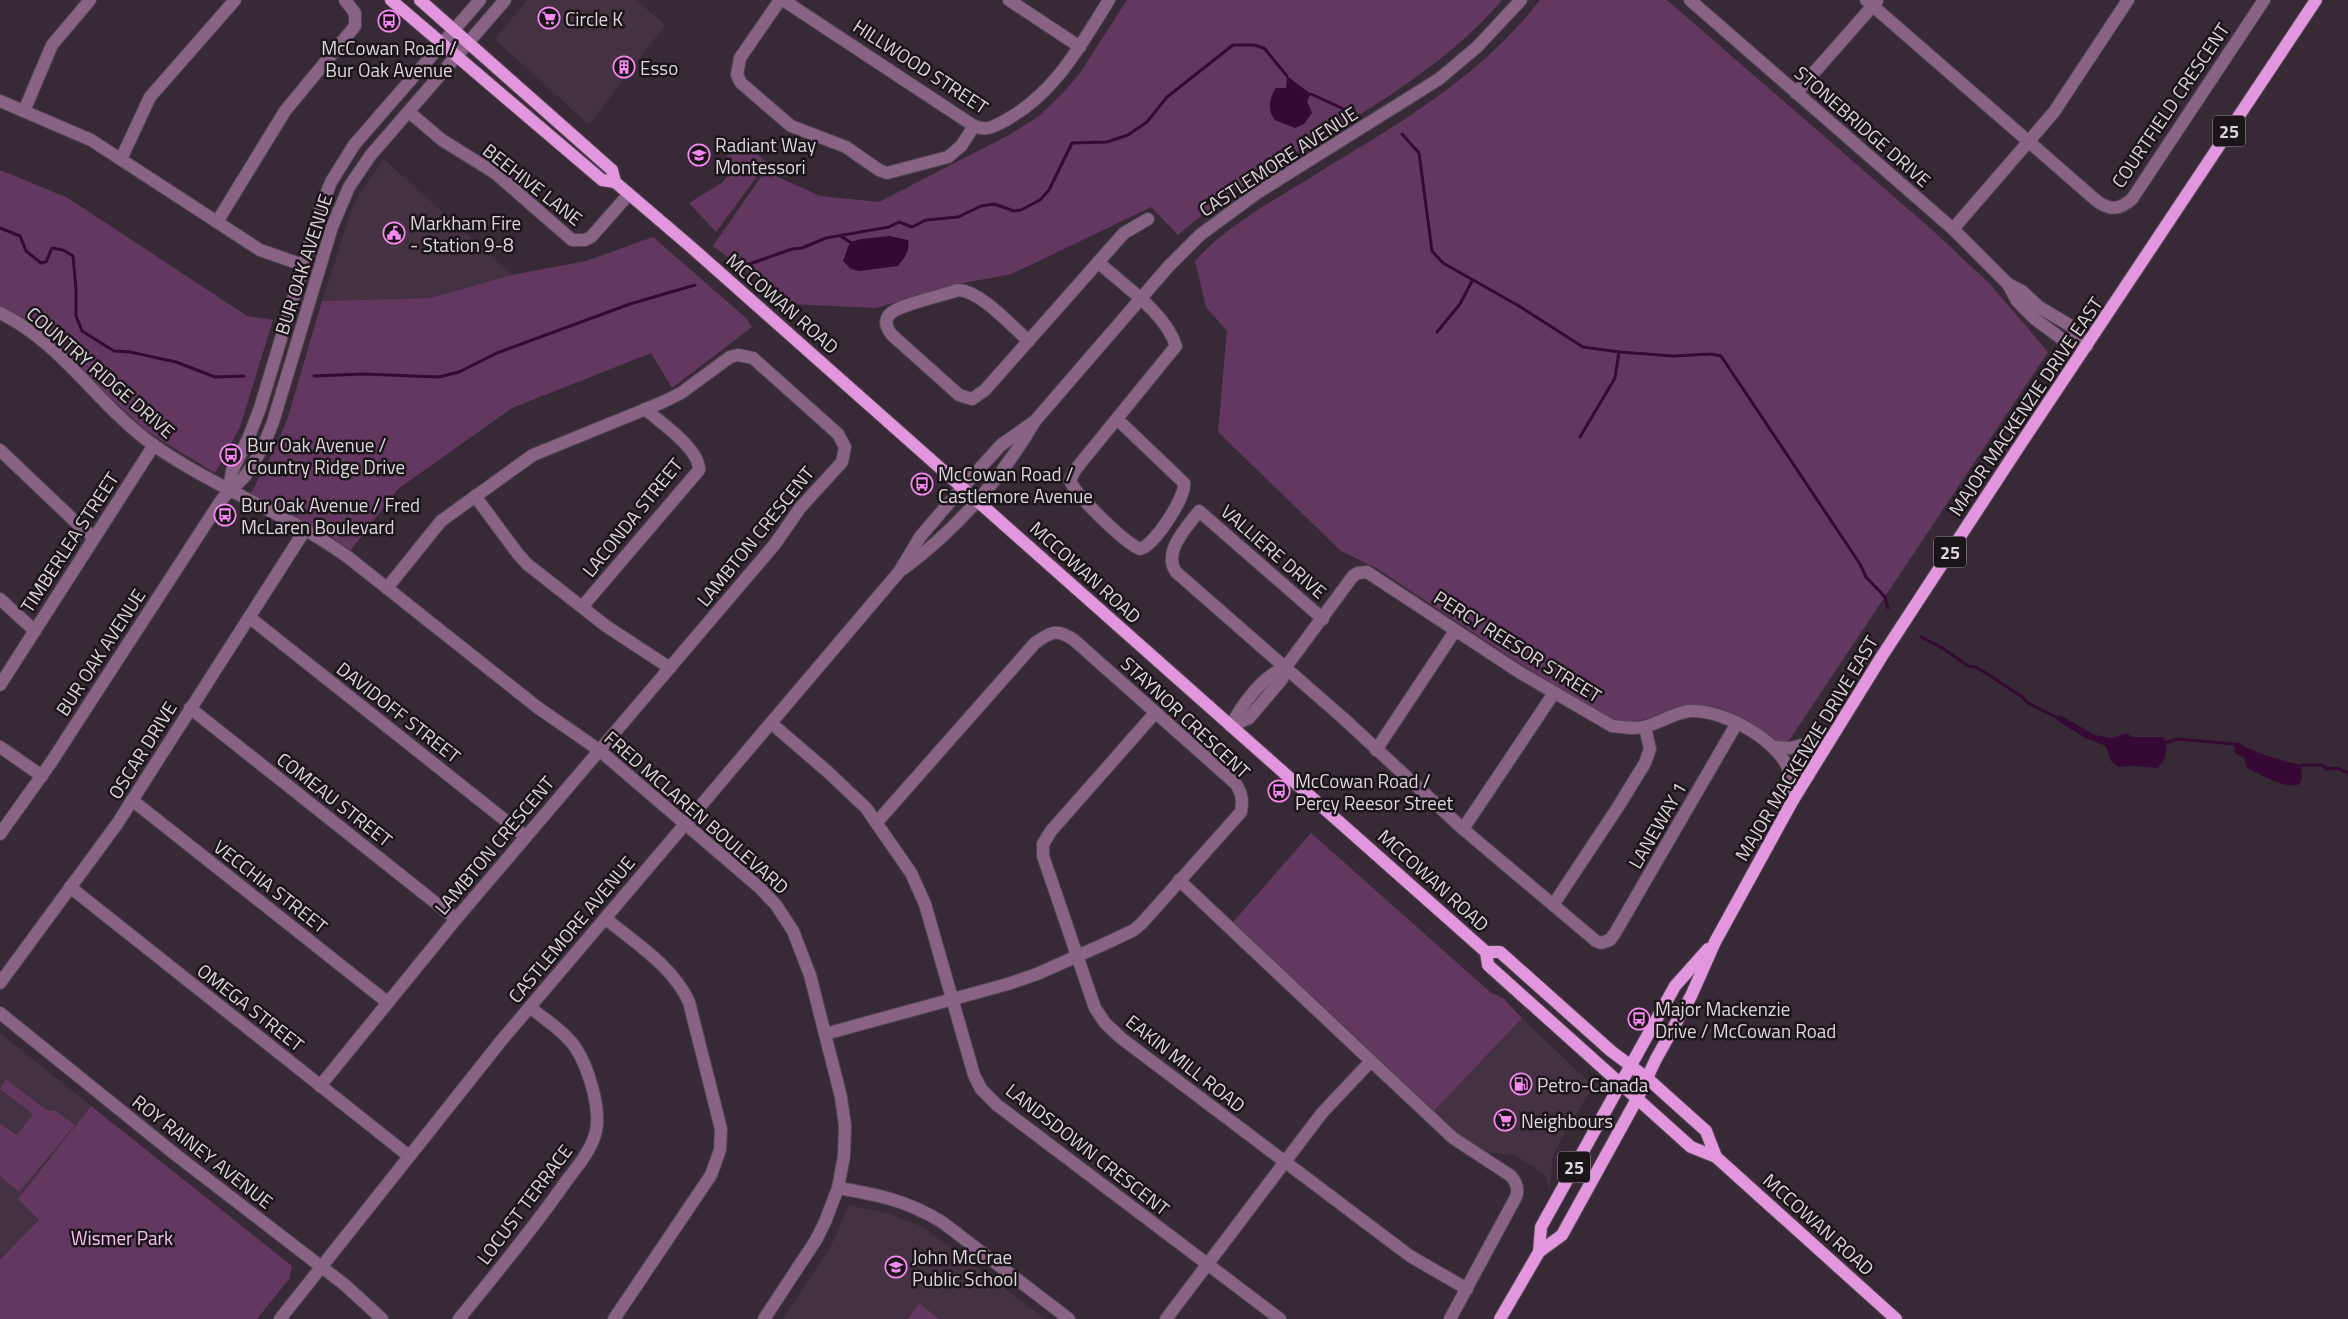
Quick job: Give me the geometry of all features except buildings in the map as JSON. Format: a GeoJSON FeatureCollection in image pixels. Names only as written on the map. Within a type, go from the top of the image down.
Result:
{"type":"FeatureCollection","features":[{"type":"Feature","properties":{"kind":"main road","name":"MCCOWAN ROAD"},"geometry":{"type":"LineString","coordinates":[[391,0],[602,180],[615,182],[786,330],[1486,952],[1488,965],[1620,1084],[1691,1147],[1716,1157],[1896,1319]]}},
{"type":"Feature","properties":{"kind":"main road","name":"MCCOWAN ROAD"},"geometry":{"type":"LineString","coordinates":[[420,0],[612,170],[615,182]]}},
{"type":"Feature","properties":{"kind":"main road","name":"MAJOR MACKENZIE DRIVE EAST"},"geometry":{"type":"LineString","coordinates":[[1500,1319],[1539,1252],[1562,1235],[1691,996],[1715,942],[1793,800],[1831,738],[2012,456],[2316,0]]}},
{"type":"Feature","properties":{"kind":"main road","name":"MAJOR MACKENZIE DRIVE EAST"},"geometry":{"type":"LineString","coordinates":[[1539,1252],[1541,1227],[1675,986],[1715,942]]}},
{"type":"Feature","properties":{"kind":"main road","name":"MCCOWAN ROAD"},"geometry":{"type":"LineString","coordinates":[[1486,952],[1500,952],[1611,1051],[1647,1078],[1706,1131],[1716,1157]]}},
{"type":"Feature","properties":{"kind":"street"},"geometry":{"type":"LineString","coordinates":[[24,111],[52,45],[90,0]]}},
{"type":"Feature","properties":{"kind":"street"},"geometry":{"type":"LineString","coordinates":[[121,159],[150,97],[235,0]]}},
{"type":"Feature","properties":{"kind":"street"},"geometry":{"type":"LineString","coordinates":[[217,222],[285,111],[355,26],[355,13],[344,0]]}},
{"type":"Feature","properties":{"kind":"street","name":"BUR OAK AVENUE"},"geometry":{"type":"LineString","coordinates":[[229,489],[232,471],[248,440],[260,408],[325,196],[342,162],[359,138],[480,0]]}},
{"type":"Feature","properties":{"kind":"street","name":"BUR OAK AVENUE"},"geometry":{"type":"LineString","coordinates":[[0,834],[42,776],[229,489],[244,477],[269,434],[332,227],[346,192],[362,167],[505,0]]}},
{"type":"Feature","properties":{"kind":"street"},"geometry":{"type":"LineString","coordinates":[[782,0],[740,58],[736,75],[741,83],[791,126],[842,146],[879,170],[887,173],[948,157],[961,146],[974,126]]}},
{"type":"Feature","properties":{"kind":"street","name":"HILLWOOD STREET"},"geometry":{"type":"LineString","coordinates":[[782,0],[859,48],[980,129],[994,127],[1022,111],[1058,77],[1110,0]]}},
{"type":"Feature","properties":{"kind":"street"},"geometry":{"type":"LineString","coordinates":[[1010,0],[1080,47]]}},
{"type":"Feature","properties":{"kind":"street","name":"CASTLEMORE AVENUE"},"geometry":{"type":"LineString","coordinates":[[899,572],[930,549],[976,500],[1015,455],[1035,421],[1182,252],[1210,227],[1258,193],[1439,79],[1477,47],[1521,0]]}},
{"type":"Feature","properties":{"kind":"street","name":"STONEBRIDGE DRIVE"},"geometry":{"type":"LineString","coordinates":[[1690,0],[1952,228],[2008,284],[2017,302],[2035,318],[2062,339],[2087,346]]}},
{"type":"Feature","properties":{"kind":"street"},"geometry":{"type":"LineString","coordinates":[[1952,228],[2054,112],[2128,0]]}},
{"type":"Feature","properties":{"kind":"street","name":"COURTFIELD CRESCENT"},"geometry":{"type":"LineString","coordinates":[[2029,141],[2098,202],[2108,208],[2121,208],[2132,199],[2264,0]]}},
{"type":"Feature","properties":{"kind":"street"},"geometry":{"type":"LineString","coordinates":[[1796,93],[1872,2],[2029,141]]}},
{"type":"Feature","properties":{"kind":"street"},"geometry":{"type":"LineString","coordinates":[[0,101],[91,140],[266,254],[303,265]]}},
{"type":"Feature","properties":{"kind":"street","name":"BEEHIVE LANE"},"geometry":{"type":"LineString","coordinates":[[409,112],[442,140],[495,173],[572,240],[585,240],[591,237],[629,194]]}},
{"type":"Feature","properties":{"kind":"street"},"geometry":{"type":"LineString","coordinates":[[1029,341],[976,295],[958,290],[901,308],[890,314],[886,325],[892,335],[965,398],[972,399],[979,396],[1029,341],[1124,233],[1148,219]]}},
{"type":"Feature","properties":{"kind":"street"},"geometry":{"type":"LineString","coordinates":[[1098,262],[1164,322],[1176,346],[1075,470],[1070,480],[1080,497],[1126,540],[1140,549],[1150,544],[1182,497],[1184,483],[1117,419]]}},
{"type":"Feature","properties":{"kind":"street","name":"COUNTRY RIDGE DRIVE"},"geometry":{"type":"LineString","coordinates":[[0,314],[31,331],[154,445],[229,489]]}},
{"type":"Feature","properties":{"kind":"street","name":"LAMBTON CRESCENT"},"geometry":{"type":"LineString","coordinates":[[320,1086],[456,918],[775,544],[800,508],[842,462],[845,447],[838,434],[753,358],[746,355],[730,357],[681,393],[533,455],[437,525],[387,588]]}},
{"type":"Feature","properties":{"kind":"street","name":"LACONDA STREET"},"geometry":{"type":"LineString","coordinates":[[582,607],[698,470],[699,463],[693,451],[645,409]]}},
{"type":"Feature","properties":{"kind":"street","name":"CASTLEMORE AVENUE"},"geometry":{"type":"LineString","coordinates":[[280,1319],[530,1007],[899,572],[920,537],[1001,445],[1035,421]]}},
{"type":"Feature","properties":{"kind":"street","name":"TIMBERLEA STREET"},"geometry":{"type":"LineString","coordinates":[[0,685],[154,445]]}},
{"type":"Feature","properties":{"kind":"street"},"geometry":{"type":"LineString","coordinates":[[0,450],[83,529],[94,537]]}},
{"type":"Feature","properties":{"kind":"street","name":"FRED MCLAREN BOULEVARD"},"geometry":{"type":"LineString","coordinates":[[229,489],[336,549],[537,707],[599,750],[760,888],[782,913],[803,955],[826,1034],[842,1097],[845,1126],[844,1156],[838,1188],[816,1240],[764,1319]]}},
{"type":"Feature","properties":{"kind":"street"},"geometry":{"type":"LineString","coordinates":[[476,496],[518,554],[616,633],[670,668]]}},
{"type":"Feature","properties":{"kind":"street","name":"VALLIERE DRIVE"},"geometry":{"type":"LineString","coordinates":[[1285,668],[1173,567],[1170,562],[1172,551],[1199,511],[1323,619]]}},
{"type":"Feature","properties":{"kind":"street","name":"OSCAR DRIVE"},"geometry":{"type":"LineString","coordinates":[[0,983],[117,824],[305,530]]}},
{"type":"Feature","properties":{"kind":"street","name":"PERCY REESOR STREET"},"geometry":{"type":"LineString","coordinates":[[1231,726],[1249,718],[1282,679],[1285,668],[1353,576],[1358,573],[1367,572],[1554,693],[1612,726],[1645,727],[1690,711],[1718,714],[1737,723],[1774,747],[1787,766],[1791,776],[1793,800]]}},
{"type":"Feature","properties":{"kind":"street"},"geometry":{"type":"LineString","coordinates":[[0,599],[35,631]]}},
{"type":"Feature","properties":{"kind":"street","name":"DAVIDOFF STREET"},"geometry":{"type":"LineString","coordinates":[[249,617],[525,836]]}},
{"type":"Feature","properties":{"kind":"street"},"geometry":{"type":"LineString","coordinates":[[1376,750],[1456,631]]}},
{"type":"Feature","properties":{"kind":"street","name":"STAYNOR CRESCENT"},"geometry":{"type":"LineString","coordinates":[[826,1034],[952,1000],[1030,976],[1134,930],[1241,812],[1243,802],[1241,792],[1236,784],[1074,640],[1062,632],[1050,634],[1035,643],[877,822]]}},
{"type":"Feature","properties":{"kind":"street"},"geometry":{"type":"LineString","coordinates":[[1285,668],[1463,829],[1553,905],[1645,763],[1650,749],[1645,727]]}},
{"type":"Feature","properties":{"kind":"street"},"geometry":{"type":"LineString","coordinates":[[1463,829],[1554,693]]}},
{"type":"Feature","properties":{"kind":"street","name":"COMEAU STREET"},"geometry":{"type":"LineString","coordinates":[[190,708],[456,918]]}},
{"type":"Feature","properties":{"kind":"street","name":"EAKIN MILL ROAD"},"geometry":{"type":"LineString","coordinates":[[1155,713],[1051,831],[1043,844],[1043,856],[1095,1008],[1112,1031],[1284,1162],[1410,1256],[1467,1289]]}},
{"type":"Feature","properties":{"kind":"street","name":"LANDSDOWN CRESCENT"},"geometry":{"type":"LineString","coordinates":[[771,723],[835,778],[877,822],[911,873],[925,904],[974,1075],[982,1088],[997,1105],[1280,1319]]}},
{"type":"Feature","properties":{"kind":"street","name":"LANEWAY 1"},"geometry":{"type":"LineString","coordinates":[[1553,905],[1596,941],[1606,942],[1615,933],[1737,723]]}},
{"type":"Feature","properties":{"kind":"street"},"geometry":{"type":"LineString","coordinates":[[1774,747],[1790,748],[1831,738]]}},
{"type":"Feature","properties":{"kind":"street"},"geometry":{"type":"LineString","coordinates":[[0,747],[42,776]]}},
{"type":"Feature","properties":{"kind":"street","name":"VECCHIA STREET"},"geometry":{"type":"LineString","coordinates":[[132,800],[387,1002]]}},
{"type":"Feature","properties":{"kind":"street"},"geometry":{"type":"LineString","coordinates":[[1179,880],[1453,1138],[1515,1181],[1518,1192],[1516,1197],[1450,1319]]}},
{"type":"Feature","properties":{"kind":"street","name":"OMEGA STREET"},"geometry":{"type":"LineString","coordinates":[[70,887],[409,1156]]}},
{"type":"Feature","properties":{"kind":"street"},"geometry":{"type":"LineString","coordinates":[[605,918],[664,967],[685,992],[721,1129],[720,1150],[711,1175],[614,1319]]}},
{"type":"Feature","properties":{"kind":"street","name":"LOCUST TERRACE"},"geometry":{"type":"LineString","coordinates":[[460,1319],[550,1204],[588,1149],[596,1131],[596,1108],[587,1072],[580,1056],[571,1042],[530,1007]]}},
{"type":"Feature","properties":{"kind":"street","name":"ROY RAINEY AVENUE"},"geometry":{"type":"LineString","coordinates":[[0,1013],[354,1293],[382,1319]]}},
{"type":"Feature","properties":{"kind":"street"},"geometry":{"type":"LineString","coordinates":[[1166,1319],[1322,1113],[1370,1061]]}},
{"type":"Feature","properties":{"kind":"street"},"geometry":{"type":"LineString","coordinates":[[838,1188],[889,1197],[920,1208],[942,1222],[1069,1319]]}},
{"type":"Feature","properties":{"kind":"shaded area"},"geometry":{"type":"Polygon","coordinates":[[[527,0],[636,0],[665,25],[589,125],[495,39],[527,0]]]}},
{"type":"Feature","properties":{"kind":"shaded area"},"geometry":{"type":"Polygon","coordinates":[[[1287,76],[1311,94],[1307,101],[1312,113],[1304,124],[1295,128],[1275,120],[1270,108],[1270,100],[1276,88],[1286,88],[1287,76]]]}},
{"type":"Feature","properties":{"kind":"shaded area"},"geometry":{"type":"Polygon","coordinates":[[[384,159],[512,275],[430,298],[322,301],[352,208],[358,196],[384,159]]]}},
{"type":"Feature","properties":{"kind":"shaded area"},"geometry":{"type":"Polygon","coordinates":[[[890,236],[908,240],[908,251],[898,266],[859,271],[851,269],[843,261],[850,242],[890,236]]]}},
{"type":"Feature","properties":{"kind":"shaded area"},"geometry":{"type":"Polygon","coordinates":[[[2060,715],[2095,735],[2112,738],[2127,733],[2131,737],[2163,737],[2167,742],[2165,758],[2158,768],[2119,767],[2111,761],[2106,746],[2083,737],[2057,720],[2056,717],[2060,715]]]}},
{"type":"Feature","properties":{"kind":"shaded area"},"geometry":{"type":"Polygon","coordinates":[[[2238,742],[2258,752],[2301,765],[2302,777],[2300,784],[2287,785],[2280,783],[2247,768],[2244,758],[2235,753],[2234,744],[2238,742]]]}},
{"type":"Feature","properties":{"kind":"shaded area"},"geometry":{"type":"Polygon","coordinates":[[[1522,1018],[1593,1086],[1561,1139],[1552,1159],[1550,1191],[1545,1175],[1515,1155],[1484,1152],[1461,1136],[1434,1111],[1522,1018]]]}},
{"type":"Feature","properties":{"kind":"shaded area"},"geometry":{"type":"Polygon","coordinates":[[[0,1033],[91,1106],[18,1199],[40,1220],[0,1260],[0,1033]]]}},
{"type":"Feature","properties":{"kind":"shaded area","name":"John McCrae Public School"},"geometry":{"type":"Polygon","coordinates":[[[849,1205],[890,1214],[923,1227],[1045,1319],[783,1319],[831,1246],[849,1205]]]}},
{"type":"Feature","properties":{"kind":"green space"},"geometry":{"type":"Polygon","coordinates":[[[1127,0],[1502,0],[1467,36],[1429,68],[1388,97],[1259,176],[1218,204],[1178,235],[1151,207],[1012,274],[958,284],[876,308],[792,304],[713,246],[765,171],[820,196],[879,202],[1009,135],[1039,116],[1062,94],[1080,73],[1127,0]]]}},
{"type":"Feature","properties":{"kind":"green space"},"geometry":{"type":"Polygon","coordinates":[[[1540,0],[1667,0],[1930,228],[1990,284],[2048,352],[1786,745],[1729,712],[1707,706],[1678,708],[1642,720],[1629,721],[1615,719],[1599,713],[1514,660],[1378,569],[1341,551],[1218,432],[1227,331],[1206,307],[1195,261],[1207,248],[1248,216],[1402,121],[1461,79],[1515,29],[1540,0]]]}},
{"type":"Feature","properties":{"kind":"green space"},"geometry":{"type":"Polygon","coordinates":[[[740,139],[767,163],[716,232],[689,203],[723,182],[734,167],[725,159],[740,139]]]}},
{"type":"Feature","properties":{"kind":"green space"},"geometry":{"type":"Polygon","coordinates":[[[0,170],[68,198],[247,316],[273,320],[240,427],[215,473],[146,431],[39,330],[0,307],[0,170]]]}},
{"type":"Feature","properties":{"kind":"green space"},"geometry":{"type":"Polygon","coordinates":[[[653,237],[746,318],[752,327],[672,388],[651,353],[512,408],[398,489],[350,551],[330,536],[251,493],[275,448],[287,420],[322,301],[430,298],[512,275],[586,261],[653,237]]]}},
{"type":"Feature","properties":{"kind":"green space"},"geometry":{"type":"Polygon","coordinates":[[[1311,833],[1490,992],[1504,999],[1522,1018],[1434,1111],[1233,922],[1311,833]]]}},
{"type":"Feature","properties":{"kind":"green space"},"geometry":{"type":"Polygon","coordinates":[[[6,1079],[46,1110],[56,1111],[75,1125],[19,1192],[0,1176],[0,1124],[17,1135],[33,1114],[0,1089],[6,1079]]]}},
{"type":"Feature","properties":{"kind":"green space","name":"Wismer Park"},"geometry":{"type":"Polygon","coordinates":[[[91,1106],[292,1266],[289,1279],[257,1319],[0,1319],[0,1260],[39,1220],[18,1199],[91,1106]]]}},
{"type":"Feature","properties":{"kind":"green space"},"geometry":{"type":"Polygon","coordinates":[[[919,1303],[939,1319],[908,1319],[919,1303]]]}},
{"type":"Feature","properties":{"kind":"waterway"},"geometry":{"type":"LineString","coordinates":[[744,266],[792,249],[802,248],[826,238],[889,227],[899,222],[912,227],[926,220],[958,217],[981,206],[994,204],[1014,211],[1021,210],[1040,200],[1049,190],[1072,143],[1107,142],[1128,135],[1147,122],[1167,97],[1233,45],[1254,45],[1264,48],[1287,76]]}},
{"type":"Feature","properties":{"kind":"waterway"},"geometry":{"type":"LineString","coordinates":[[1311,94],[1348,111]]}},
{"type":"Feature","properties":{"kind":"waterway"},"geometry":{"type":"LineString","coordinates":[[1402,134],[1419,153],[1432,251],[1443,263],[1519,306],[1583,347],[1673,356],[1711,354],[1721,356],[1860,564],[1866,577],[1885,597],[1888,608]]}},
{"type":"Feature","properties":{"kind":"waterway"},"geometry":{"type":"LineString","coordinates":[[0,228],[20,236],[26,251],[41,263],[46,262],[52,248],[63,250],[73,256],[76,316],[82,331],[114,351],[130,352],[176,362],[215,377],[244,376]]}},
{"type":"Feature","properties":{"kind":"waterway"},"geometry":{"type":"LineString","coordinates":[[842,237],[850,242]]}},
{"type":"Feature","properties":{"kind":"waterway"},"geometry":{"type":"LineString","coordinates":[[1437,332],[1460,304],[1472,281]]}},
{"type":"Feature","properties":{"kind":"waterway"},"geometry":{"type":"LineString","coordinates":[[314,376],[363,374],[439,377],[459,372],[497,353],[630,304],[695,285]]}},
{"type":"Feature","properties":{"kind":"waterway"},"geometry":{"type":"LineString","coordinates":[[1580,437],[1615,378],[1619,352]]}},
{"type":"Feature","properties":{"kind":"waterway"},"geometry":{"type":"LineString","coordinates":[[1921,637],[1944,649],[1968,666],[1976,667],[2021,696],[2028,703],[2056,717]]}},
{"type":"Feature","properties":{"kind":"waterway"},"geometry":{"type":"LineString","coordinates":[[2167,742],[2178,739],[2234,744]]}},
{"type":"Feature","properties":{"kind":"waterway"},"geometry":{"type":"LineString","coordinates":[[2301,765],[2322,765],[2327,769],[2337,768],[2348,773]]}},
{"type":"Feature","properties":{"kind":"place","name":"Circle K"},"geometry":{"type":"Point","coordinates":[549,18]}},
{"type":"Feature","properties":{"kind":"place","name":"McCowan Road / Bur Oak Avenue"},"geometry":{"type":"Point","coordinates":[389,21]}},
{"type":"Feature","properties":{"kind":"place","name":"Esso"},"geometry":{"type":"Point","coordinates":[624,67]}},
{"type":"Feature","properties":{"kind":"place","name":"Radiant Way Montessori"},"geometry":{"type":"Point","coordinates":[699,155]}},
{"type":"Feature","properties":{"kind":"place","name":"Markham Fire - Station 9-8"},"geometry":{"type":"Point","coordinates":[394,233]}},
{"type":"Feature","properties":{"kind":"place","name":"Bur Oak Avenue / Country Ridge Drive"},"geometry":{"type":"Point","coordinates":[231,455]}},
{"type":"Feature","properties":{"kind":"place","name":"McCowan Road / Castlemore Avenue"},"geometry":{"type":"Point","coordinates":[922,484]}},
{"type":"Feature","properties":{"kind":"place","name":"Bur Oak Avenue / Fred McLaren Boulevard"},"geometry":{"type":"Point","coordinates":[225,515]}},
{"type":"Feature","properties":{"kind":"place","name":"McCowan Road / Percy Reesor Street"},"geometry":{"type":"Point","coordinates":[1279,791]}},
{"type":"Feature","properties":{"kind":"place","name":"Major Mackenzie Drive / McCowan Road"},"geometry":{"type":"Point","coordinates":[1639,1019]}},
{"type":"Feature","properties":{"kind":"place","name":"Petro-Canada"},"geometry":{"type":"Point","coordinates":[1521,1084]}},
{"type":"Feature","properties":{"kind":"place","name":"Neighbours"},"geometry":{"type":"Point","coordinates":[1505,1120]}},
{"type":"Feature","properties":{"kind":"place","name":"John McCrae Public School"},"geometry":{"type":"Point","coordinates":[896,1267]}}]}
